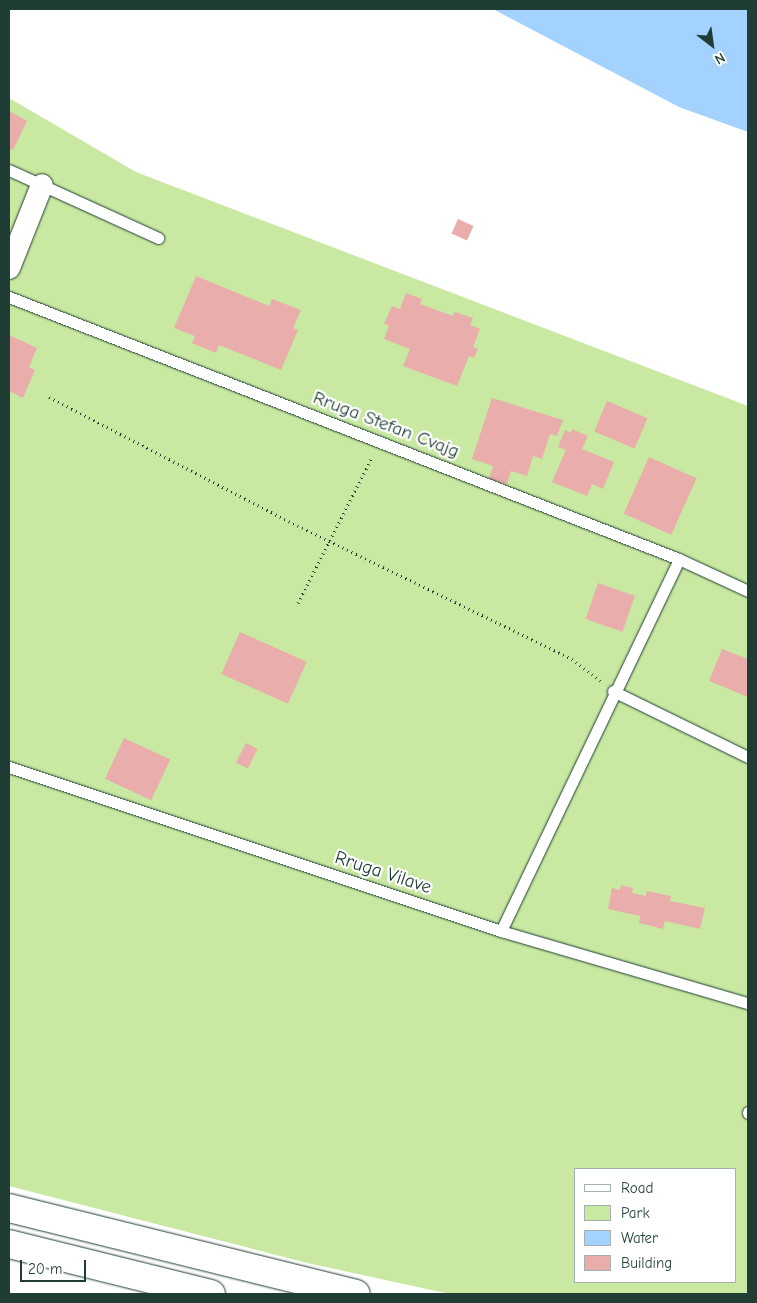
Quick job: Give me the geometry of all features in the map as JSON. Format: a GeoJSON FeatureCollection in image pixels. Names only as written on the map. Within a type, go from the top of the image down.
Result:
{"type":"FeatureCollection","features":[{"type":"Feature","properties":{"kind":"main road"},"geometry":{"type":"LineString","coordinates":[[9,1208],[356,1294]]}},
{"type":"Feature","properties":{"kind":"main road"},"geometry":{"type":"LineString","coordinates":[[9,1244],[211,1294]]}},
{"type":"Feature","properties":{"kind":"street"},"geometry":{"type":"LineString","coordinates":[[9,268],[42,185]]}},
{"type":"Feature","properties":{"kind":"lane"},"geometry":{"type":"LineString","coordinates":[[9,170],[158,238]]}},
{"type":"Feature","properties":{"kind":"lane","name":"Rruga Stefan Cvajg"},"geometry":{"type":"LineString","coordinates":[[9,298],[380,440],[679,559],[748,591]]}},
{"type":"Feature","properties":{"kind":"lane"},"geometry":{"type":"LineString","coordinates":[[501,931],[613,691],[679,559]]}},
{"type":"Feature","properties":{"kind":"lane"},"geometry":{"type":"LineString","coordinates":[[613,691],[748,757]]}},
{"type":"Feature","properties":{"kind":"lane","name":"Rruga Vilave"},"geometry":{"type":"LineString","coordinates":[[9,767],[501,931],[748,1003]]}},
{"type":"Feature","properties":{"kind":"path"},"geometry":{"type":"LineString","coordinates":[[49,396],[329,541],[572,658],[613,691]]}},
{"type":"Feature","properties":{"kind":"path"},"geometry":{"type":"LineString","coordinates":[[298,604],[380,440]]}},
{"type":"Feature","properties":{"kind":"green space"},"geometry":{"type":"Polygon","coordinates":[[[9,98],[136,172],[748,406],[748,1294],[450,1294],[307,1263],[9,1186],[9,98]]]}},
{"type":"Feature","properties":{"kind":"water"},"geometry":{"type":"Polygon","coordinates":[[[493,9],[748,9],[748,132],[679,107],[493,9]]]}},
{"type":"Feature","properties":{"kind":"building"},"geometry":{"type":"Polygon","coordinates":[[[9,111],[27,121],[13,150],[9,148],[9,111]]]}},
{"type":"Feature","properties":{"kind":"building"},"geometry":{"type":"Polygon","coordinates":[[[458,219],[474,226],[467,241],[451,234],[458,219]]]}},
{"type":"Feature","properties":{"kind":"building"},"geometry":{"type":"Polygon","coordinates":[[[196,276],[269,306],[272,299],[301,310],[293,328],[298,330],[281,370],[219,345],[216,353],[192,343],[195,336],[174,328],[196,276]]]}},
{"type":"Feature","properties":{"kind":"building"},"geometry":{"type":"Polygon","coordinates":[[[406,293],[422,299],[420,304],[453,316],[455,312],[473,318],[470,325],[480,329],[473,347],[478,349],[474,358],[469,356],[457,386],[403,366],[410,349],[384,339],[389,326],[384,324],[392,306],[400,309],[406,293]]]}},
{"type":"Feature","properties":{"kind":"building"},"geometry":{"type":"Polygon","coordinates":[[[9,335],[37,348],[29,367],[35,370],[23,398],[9,391],[9,335]]]}},
{"type":"Feature","properties":{"kind":"building"},"geometry":{"type":"Polygon","coordinates":[[[492,398],[563,420],[557,436],[550,434],[542,459],[533,456],[527,476],[511,471],[507,484],[489,479],[493,466],[472,459],[492,398]]]}},
{"type":"Feature","properties":{"kind":"building"},"geometry":{"type":"Polygon","coordinates":[[[607,401],[648,418],[635,449],[594,431],[607,401]]]}},
{"type":"Feature","properties":{"kind":"building"},"geometry":{"type":"Polygon","coordinates":[[[572,429],[588,436],[582,449],[614,462],[603,489],[592,484],[587,496],[552,482],[566,450],[558,447],[565,430],[571,433],[572,429]]]}},
{"type":"Feature","properties":{"kind":"building"},"geometry":{"type":"Polygon","coordinates":[[[649,457],[697,478],[671,535],[624,514],[649,457]]]}},
{"type":"Feature","properties":{"kind":"building"},"geometry":{"type":"Polygon","coordinates":[[[598,583],[635,596],[623,632],[586,619],[598,583]]]}},
{"type":"Feature","properties":{"kind":"building"},"geometry":{"type":"Polygon","coordinates":[[[240,632],[307,662],[288,704],[221,674],[240,632]]]}},
{"type":"Feature","properties":{"kind":"building"},"geometry":{"type":"Polygon","coordinates":[[[722,649],[748,659],[748,697],[709,681],[722,649]]]}},
{"type":"Feature","properties":{"kind":"building"},"geometry":{"type":"Polygon","coordinates":[[[124,738],[170,760],[151,800],[105,779],[124,738]]]}},
{"type":"Feature","properties":{"kind":"building"},"geometry":{"type":"Polygon","coordinates":[[[246,743],[258,749],[248,769],[236,763],[246,743]]]}},
{"type":"Feature","properties":{"kind":"building"},"geometry":{"type":"Polygon","coordinates":[[[621,885],[633,888],[632,893],[646,896],[647,891],[671,896],[670,901],[705,908],[700,929],[665,921],[663,929],[639,923],[640,916],[608,909],[612,888],[620,890],[621,885]]]}}]}
